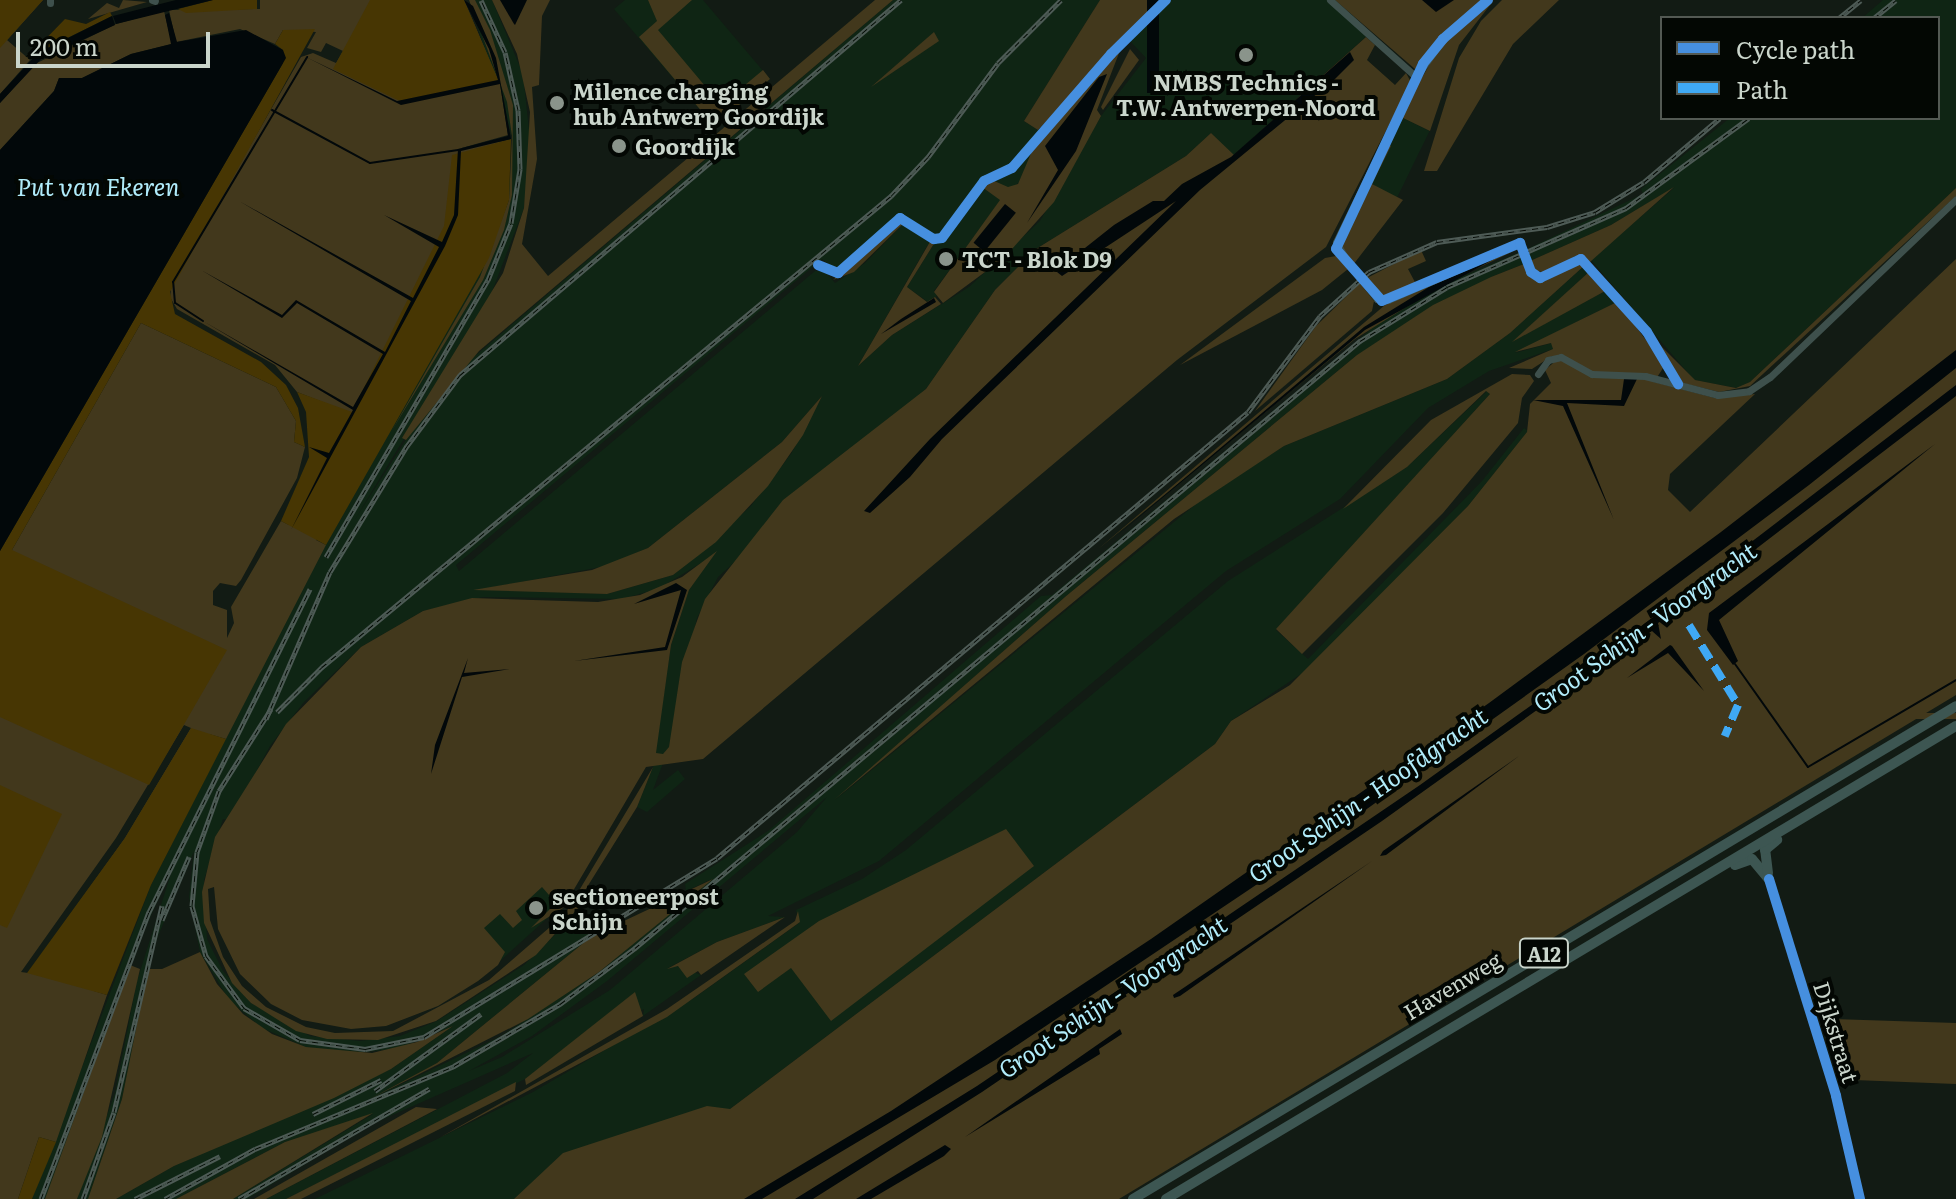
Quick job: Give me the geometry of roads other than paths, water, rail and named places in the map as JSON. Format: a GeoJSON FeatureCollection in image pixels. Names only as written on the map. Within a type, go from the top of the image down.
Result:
{"type":"FeatureCollection","features":[{"type":"Feature","properties":{"kind":"highway","name":"Havenweg"},"geometry":{"type":"LineString","coordinates":[[1133,1199],[1956,706]]}},
{"type":"Feature","properties":{"kind":"highway","name":"Havenweg"},"geometry":{"type":"LineString","coordinates":[[1166,1199],[1956,726]]}},
{"type":"Feature","properties":{"kind":"highway"},"geometry":{"type":"LineString","coordinates":[[1769,879],[1764,856],[1769,844],[1893,765]]}},
{"type":"Feature","properties":{"kind":"highway"},"geometry":{"type":"LineString","coordinates":[[1583,947],[1745,859],[1757,862],[1769,879]]}},
{"type":"Feature","properties":{"kind":"street"},"geometry":{"type":"LineString","coordinates":[[818,265],[836,274],[900,218],[934,239],[942,238],[984,181],[1012,168],[1111,54],[1166,0]]}},
{"type":"Feature","properties":{"kind":"street"},"geometry":{"type":"LineString","coordinates":[[1330,0],[1416,77]]}},
{"type":"Feature","properties":{"kind":"street"},"geometry":{"type":"LineString","coordinates":[[1351,267],[1336,242],[1416,77],[1443,39],[1488,0]]}},
{"type":"Feature","properties":{"kind":"street"},"geometry":{"type":"LineString","coordinates":[[1538,374],[1548,360],[1561,357],[1592,374],[1632,374],[1727,396],[1764,382],[1956,199]]}},
{"type":"Feature","properties":{"kind":"street"},"geometry":{"type":"LineString","coordinates":[[1363,281],[1377,299],[1388,300],[1520,243],[1531,272],[1540,278],[1581,259],[1647,332],[1678,384]]}},
{"type":"Feature","properties":{"kind":"street","name":"Dijkstraat"},"geometry":{"type":"LineString","coordinates":[[1769,879],[1836,1096],[1860,1199]]}},
{"type":"Feature","properties":{"kind":"water"},"geometry":{"type":"Polygon","coordinates":[[[176,0],[213,0],[116,24],[113,16],[176,0]]]}},
{"type":"Feature","properties":{"kind":"water"},"geometry":{"type":"Polygon","coordinates":[[[464,0],[473,6],[496,58],[511,139],[461,151],[458,215],[445,246],[291,530],[327,458],[309,447],[329,453],[353,410],[203,321],[353,407],[383,354],[297,303],[282,318],[201,270],[282,315],[296,300],[385,352],[411,301],[239,201],[413,298],[439,247],[384,215],[442,242],[454,215],[458,149],[508,136],[500,84],[401,105],[306,57],[397,101],[498,80],[489,49],[464,0]]]}},
{"type":"Feature","properties":{"kind":"water"},"geometry":{"type":"Polygon","coordinates":[[[500,0],[527,0],[515,25],[514,24],[500,0]]]}},
{"type":"Feature","properties":{"kind":"water"},"geometry":{"type":"Polygon","coordinates":[[[1147,0],[1159,0],[1159,93],[1147,93],[1147,0]]]}},
{"type":"Feature","properties":{"kind":"water"},"geometry":{"type":"Polygon","coordinates":[[[1422,0],[1454,0],[1436,12],[1422,0]]]}},
{"type":"Feature","properties":{"kind":"water","name":"Put van Ekeren"},"geometry":{"type":"Polygon","coordinates":[[[169,13],[177,42],[246,30],[283,50],[286,58],[0,551],[0,150],[54,91],[59,78],[82,78],[131,54],[171,44],[165,15],[169,13]]]}},
{"type":"Feature","properties":{"kind":"water"},"geometry":{"type":"Polygon","coordinates":[[[112,16],[115,25],[41,59],[0,103],[0,94],[38,53],[112,16]]]}},
{"type":"Feature","properties":{"kind":"water"},"geometry":{"type":"Polygon","coordinates":[[[1350,52],[1354,60],[1335,79],[1200,190],[942,439],[910,477],[870,513],[864,511],[930,439],[1176,201],[1062,276],[1057,272],[1061,267],[1114,225],[1153,201],[1164,201],[1182,184],[1231,157],[1350,52]]]}},
{"type":"Feature","properties":{"kind":"water"},"geometry":{"type":"Polygon","coordinates":[[[1107,74],[1076,151],[1027,223],[1058,170],[1045,146],[1099,77],[1107,74]]]}},
{"type":"Feature","properties":{"kind":"water"},"geometry":{"type":"Polygon","coordinates":[[[1005,204],[1016,213],[984,252],[974,243],[1005,204]]]}},
{"type":"Feature","properties":{"kind":"water"},"geometry":{"type":"Polygon","coordinates":[[[1505,253],[1365,330],[1115,537],[1364,327],[1429,287],[1505,253]]]}},
{"type":"Feature","properties":{"kind":"water"},"geometry":{"type":"Polygon","coordinates":[[[934,298],[936,302],[881,334],[901,319],[934,298]]]}},
{"type":"Feature","properties":{"kind":"water","name":"Groot Schijn - Hoofdgracht"},"geometry":{"type":"Polygon","coordinates":[[[1956,350],[1956,368],[1809,485],[1584,654],[1329,836],[995,1060],[762,1199],[744,1199],[891,1111],[1151,939],[1489,703],[1721,532],[1956,350]]]}},
{"type":"Feature","properties":{"kind":"water"},"geometry":{"type":"Polygon","coordinates":[[[1624,379],[1637,379],[1624,406],[1567,403],[1614,520],[1563,406],[1533,400],[1621,400],[1624,379]]]}},
{"type":"Feature","properties":{"kind":"water","name":"Groot Schijn - Voorgracht"},"geometry":{"type":"Polygon","coordinates":[[[1956,385],[1956,396],[1735,565],[1736,575],[1724,573],[1658,623],[1661,639],[1652,631],[1625,647],[1382,821],[982,1092],[813,1199],[795,1199],[977,1086],[1420,785],[1635,631],[1956,385]]]}},
{"type":"Feature","properties":{"kind":"water"},"geometry":{"type":"Polygon","coordinates":[[[1935,444],[1719,620],[1738,661],[1733,665],[1707,630],[1709,613],[1935,444]]]}},
{"type":"Feature","properties":{"kind":"water"},"geometry":{"type":"Polygon","coordinates":[[[676,583],[687,590],[667,650],[574,661],[665,647],[681,590],[634,604],[676,583]]]}},
{"type":"Feature","properties":{"kind":"water"},"geometry":{"type":"Polygon","coordinates":[[[1670,645],[1704,691],[1668,653],[1627,678],[1670,645]]]}},
{"type":"Feature","properties":{"kind":"water"},"geometry":{"type":"Polygon","coordinates":[[[468,658],[464,673],[510,669],[462,677],[431,774],[435,745],[468,658]]]}},
{"type":"Feature","properties":{"kind":"water"},"geometry":{"type":"Polygon","coordinates":[[[1519,756],[1386,855],[1380,856],[1383,851],[1519,756]]]}},
{"type":"Feature","properties":{"kind":"water"},"geometry":{"type":"Polygon","coordinates":[[[1372,861],[1180,996],[1174,998],[1173,995],[1372,861]]]}},
{"type":"Feature","properties":{"kind":"water"},"geometry":{"type":"Polygon","coordinates":[[[1120,1029],[1122,1034],[1099,1049],[1100,1054],[965,1137],[1120,1029]]]}},
{"type":"Feature","properties":{"kind":"water"},"geometry":{"type":"Polygon","coordinates":[[[945,1145],[951,1149],[944,1156],[871,1199],[856,1199],[945,1145]]]}},
{"type":"Feature","properties":{"kind":"waterway"},"geometry":{"type":"LineString","coordinates":[[203,321],[175,303],[173,282],[307,57]]}},
{"type":"Feature","properties":{"kind":"waterway"},"geometry":{"type":"LineString","coordinates":[[272,110],[370,163],[458,150]]}},
{"type":"Feature","properties":{"kind":"waterway"},"geometry":{"type":"LineString","coordinates":[[1735,664],[1808,767],[1956,680]]}},
{"type":"Feature","properties":{"kind":"tunnel"},"geometry":{"type":"LineString","coordinates":[[1351,267],[1363,281]]}},
{"type":"Feature","properties":{"kind":"railway"},"geometry":{"type":"LineString","coordinates":[[326,557],[488,280],[511,223],[520,169],[518,110],[505,52],[481,0]]}},
{"type":"Feature","properties":{"kind":"railway"},"geometry":{"type":"LineString","coordinates":[[266,719],[330,572],[407,446],[460,375],[901,0]]}},
{"type":"Feature","properties":{"kind":"railway"},"geometry":{"type":"LineString","coordinates":[[277,712],[322,667],[891,196],[928,157],[998,63],[1061,0]]}},
{"type":"Feature","properties":{"kind":"railway"},"geometry":{"type":"LineString","coordinates":[[1841,16],[1861,0]]}},
{"type":"Feature","properties":{"kind":"railway"},"geometry":{"type":"LineString","coordinates":[[1876,16],[1896,0]]}},
{"type":"Feature","properties":{"kind":"railway"},"geometry":{"type":"LineString","coordinates":[[271,709],[219,791],[197,852],[192,906],[206,956],[244,1008],[300,1040],[365,1049],[424,1037],[717,858],[1248,412],[1320,316],[1369,272],[1437,242],[1547,227],[1595,212],[1644,182],[1718,120]]}},
{"type":"Feature","properties":{"kind":"railway"},"geometry":{"type":"LineString","coordinates":[[165,1199],[255,1149],[454,1066],[560,1004],[635,948],[1360,341],[1447,287],[1626,208],[1746,120]]}},
{"type":"Feature","properties":{"kind":"railway"},"geometry":{"type":"LineString","coordinates":[[41,1199],[149,912],[310,589]]}},
{"type":"Feature","properties":{"kind":"railway"},"geometry":{"type":"LineString","coordinates":[[162,920],[189,857]]}},
{"type":"Feature","properties":{"kind":"railway"},"geometry":{"type":"LineString","coordinates":[[83,1199],[114,1112],[162,906]]}},
{"type":"Feature","properties":{"kind":"railway"},"geometry":{"type":"LineString","coordinates":[[375,1091],[481,1014]]}},
{"type":"Feature","properties":{"kind":"railway"},"geometry":{"type":"LineString","coordinates":[[313,1114],[381,1080]]}},
{"type":"Feature","properties":{"kind":"railway"},"geometry":{"type":"LineString","coordinates":[[239,1199],[429,1089]]}},
{"type":"Feature","properties":{"kind":"railway"},"geometry":{"type":"LineString","coordinates":[[135,1199],[220,1156]]}},
{"type":"Feature","properties":{"kind":"place","name":"NMBS Technics - T.W. Antwerpen-Noord"},"geometry":{"type":"Point","coordinates":[1246,55]}},
{"type":"Feature","properties":{"kind":"place","name":"Milence charging hub Antwerp Goordijk"},"geometry":{"type":"Point","coordinates":[557,103]}},
{"type":"Feature","properties":{"kind":"place","name":"Goordijk"},"geometry":{"type":"Point","coordinates":[619,146]}},
{"type":"Feature","properties":{"kind":"place","name":"TCT - Blok D9"},"geometry":{"type":"Point","coordinates":[946,259]}},
{"type":"Feature","properties":{"kind":"place","name":"sectioneerpost Schijn"},"geometry":{"type":"Point","coordinates":[536,908]}}]}
